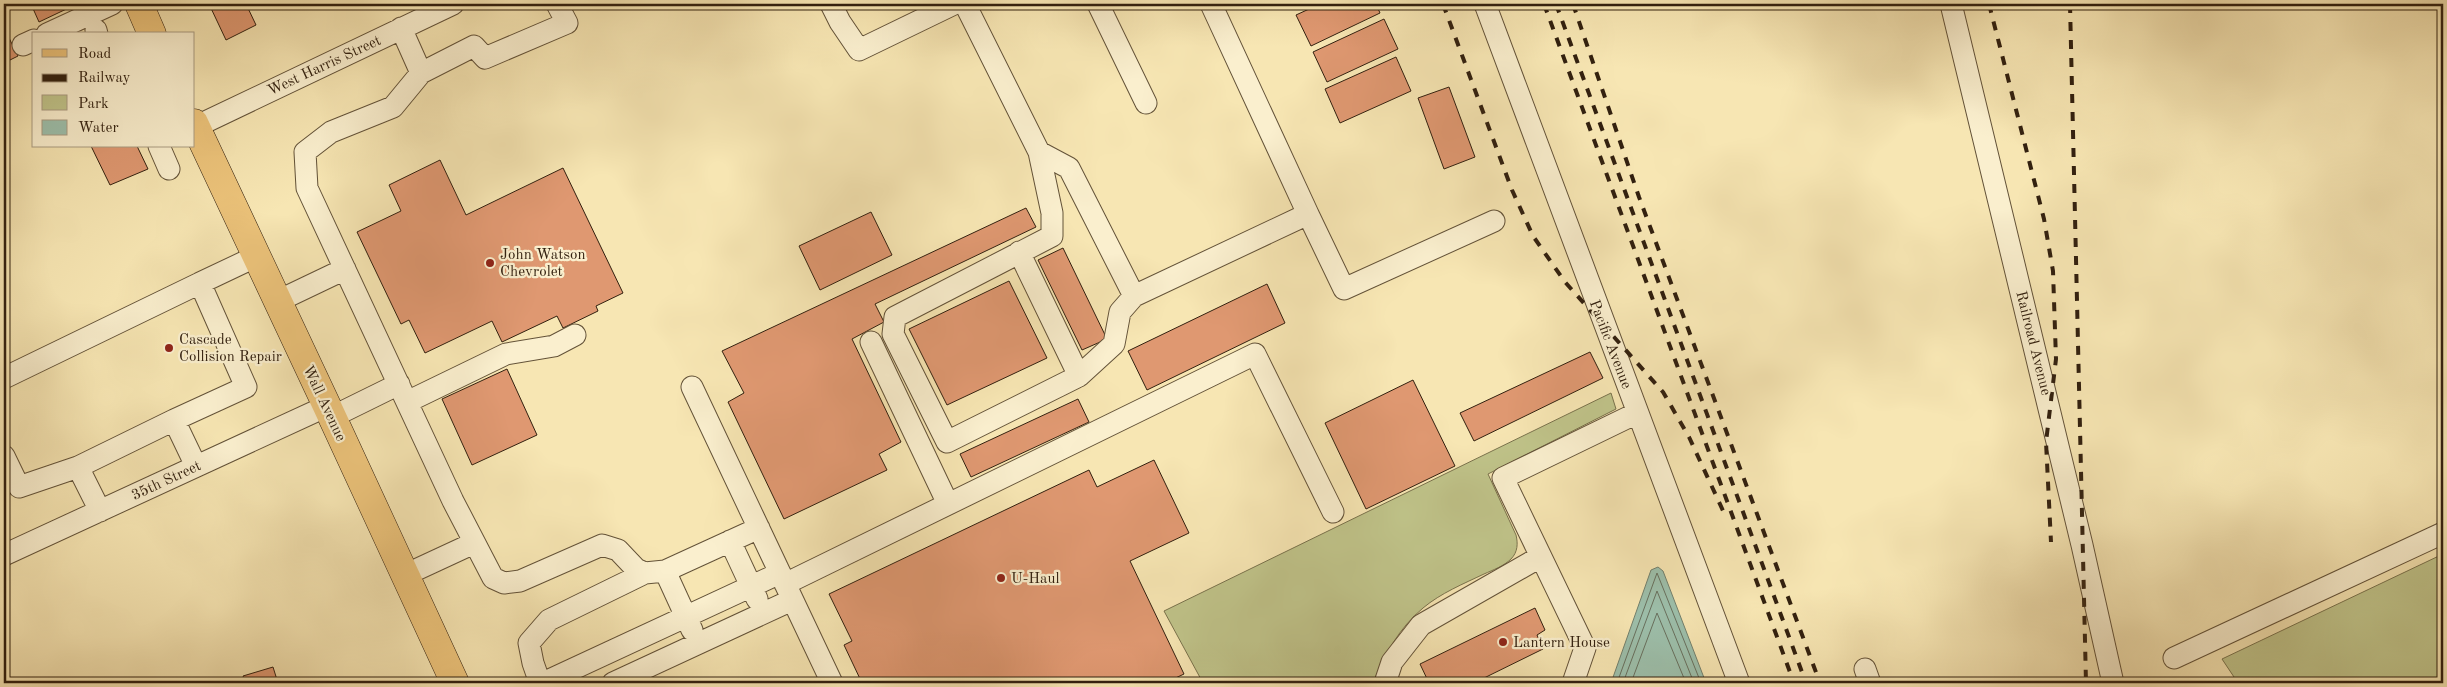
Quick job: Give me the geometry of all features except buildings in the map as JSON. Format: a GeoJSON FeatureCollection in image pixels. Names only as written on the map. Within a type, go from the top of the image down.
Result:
{"type":"FeatureCollection","features":[{"type":"Feature","properties":{"kind":"main road"},"geometry":{"type":"LineString","coordinates":[[139,4],[151,32]]}},
{"type":"Feature","properties":{"kind":"main road","name":"Wall Avenue"},"geometry":{"type":"LineString","coordinates":[[195,127],[330,411],[454,683]]}},
{"type":"Feature","properties":{"kind":"street"},"geometry":{"type":"LineString","coordinates":[[50,32],[112,4]]}},
{"type":"Feature","properties":{"kind":"street","name":"West Harris Street"},"geometry":{"type":"LineString","coordinates":[[195,125],[453,4]]}},
{"type":"Feature","properties":{"kind":"street"},"geometry":{"type":"LineString","coordinates":[[557,4],[567,23],[485,58],[474,46],[421,73],[393,107],[332,132],[305,152],[307,188],[474,543],[493,578],[504,583],[520,582],[602,544],[618,550],[636,569],[655,572],[686,617],[698,644]]}},
{"type":"Feature","properties":{"kind":"street"},"geometry":{"type":"LineString","coordinates":[[831,4],[840,22],[859,50],[954,4]]}},
{"type":"Feature","properties":{"kind":"street"},"geometry":{"type":"LineString","coordinates":[[965,4],[1039,152],[1052,213],[1052,236],[895,317],[893,334],[947,442],[1078,376],[1114,344],[1120,312],[1134,296],[1308,214]]}},
{"type":"Feature","properties":{"kind":"street"},"geometry":{"type":"LineString","coordinates":[[1098,4],[1146,103]]}},
{"type":"Feature","properties":{"kind":"street"},"geometry":{"type":"LineString","coordinates":[[1211,4],[1344,289],[1494,221]]}},
{"type":"Feature","properties":{"kind":"street","name":"Pacific Avenue"},"geometry":{"type":"LineString","coordinates":[[1485,4],[1739,683]]}},
{"type":"Feature","properties":{"kind":"street","name":"Railroad Avenue"},"geometry":{"type":"LineString","coordinates":[[1951,4],[2073,507],[2113,683]]}},
{"type":"Feature","properties":{"kind":"street"},"geometry":{"type":"LineString","coordinates":[[401,28],[421,73]]}},
{"type":"Feature","properties":{"kind":"street"},"geometry":{"type":"LineString","coordinates":[[160,148],[169,169]]}},
{"type":"Feature","properties":{"kind":"street"},"geometry":{"type":"LineString","coordinates":[[1039,152],[1069,168],[1134,296]]}},
{"type":"Feature","properties":{"kind":"street"},"geometry":{"type":"LineString","coordinates":[[1019,252],[1078,376]]}},
{"type":"Feature","properties":{"kind":"street"},"geometry":{"type":"LineString","coordinates":[[4,378],[257,256]]}},
{"type":"Feature","properties":{"kind":"street"},"geometry":{"type":"LineString","coordinates":[[278,301],[345,269]]}},
{"type":"Feature","properties":{"kind":"street"},"geometry":{"type":"LineString","coordinates":[[4,456],[19,487],[78,467],[246,387],[200,283]]}},
{"type":"Feature","properties":{"kind":"street","name":"35th Street"},"geometry":{"type":"LineString","coordinates":[[4,555],[196,466],[330,411],[403,393],[506,354],[554,346],[575,335]]}},
{"type":"Feature","properties":{"kind":"street"},"geometry":{"type":"LineString","coordinates":[[871,342],[948,504]]}},
{"type":"Feature","properties":{"kind":"street"},"geometry":{"type":"LineString","coordinates":[[619,648],[622,679],[764,613],[786,586],[948,504],[1255,354],[1333,512]]}},
{"type":"Feature","properties":{"kind":"street"},"geometry":{"type":"LineString","coordinates":[[692,387],[832,683]]}},
{"type":"Feature","properties":{"kind":"street"},"geometry":{"type":"LineString","coordinates":[[1573,683],[1584,648],[1503,478],[1638,413]]}},
{"type":"Feature","properties":{"kind":"street"},"geometry":{"type":"LineString","coordinates":[[174,420],[196,466]]}},
{"type":"Feature","properties":{"kind":"street"},"geometry":{"type":"LineString","coordinates":[[78,467],[100,510]]}},
{"type":"Feature","properties":{"kind":"street"},"geometry":{"type":"LineString","coordinates":[[759,528],[549,620],[529,643],[533,664],[541,683],[751,586],[786,586]]}},
{"type":"Feature","properties":{"kind":"street"},"geometry":{"type":"LineString","coordinates":[[2174,658],[2443,533]]}},
{"type":"Feature","properties":{"kind":"street"},"geometry":{"type":"LineString","coordinates":[[730,541],[764,613]]}},
{"type":"Feature","properties":{"kind":"street"},"geometry":{"type":"LineString","coordinates":[[405,575],[474,543]]}},
{"type":"Feature","properties":{"kind":"street"},"geometry":{"type":"LineString","coordinates":[[1386,683],[1392,662],[1422,625],[1540,557]]}},
{"type":"Feature","properties":{"kind":"green space"},"geometry":{"type":"Polygon","coordinates":[[[1611,393],[1616,409],[1488,474],[1516,535],[1515,553],[1505,564],[1445,593],[1414,616],[1394,642],[1382,662],[1373,683],[1203,683],[1164,611],[1611,393]]]}},
{"type":"Feature","properties":{"kind":"green space"},"geometry":{"type":"Polygon","coordinates":[[[2443,554],[2443,683],[2238,683],[2222,659],[2443,554]]]}},
{"type":"Feature","properties":{"kind":"water"},"geometry":{"type":"Polygon","coordinates":[[[1658,567],[1663,571],[1706,683],[1611,683],[1651,570],[1658,567]]]}},
{"type":"Feature","properties":{"kind":"railway"},"geometry":{"type":"LineString","coordinates":[[1443,4],[1512,190],[1533,236],[1565,282],[1663,392],[1689,437],[1725,515]]}},
{"type":"Feature","properties":{"kind":"railway"},"geometry":{"type":"LineString","coordinates":[[1544,4],[1794,683]]}},
{"type":"Feature","properties":{"kind":"railway"},"geometry":{"type":"LineString","coordinates":[[1556,4],[1806,683]]}},
{"type":"Feature","properties":{"kind":"railway"},"geometry":{"type":"LineString","coordinates":[[1573,4],[1639,197],[1820,683]]}},
{"type":"Feature","properties":{"kind":"railway"},"geometry":{"type":"LineString","coordinates":[[1989,4],[2044,219],[2053,271],[2056,359],[2046,442],[2051,542]]}},
{"type":"Feature","properties":{"kind":"railway"},"geometry":{"type":"LineString","coordinates":[[2070,4],[2086,683]]}},
{"type":"Feature","properties":{"kind":"place","name":"John Watson Chevrolet"},"geometry":{"type":"Point","coordinates":[490,263]}},
{"type":"Feature","properties":{"kind":"place","name":"Cascade Collision Repair"},"geometry":{"type":"Point","coordinates":[169,348]}},
{"type":"Feature","properties":{"kind":"place","name":"U-Haul"},"geometry":{"type":"Point","coordinates":[1001,578]}},
{"type":"Feature","properties":{"kind":"place","name":"Lantern House"},"geometry":{"type":"Point","coordinates":[1503,642]}}]}
